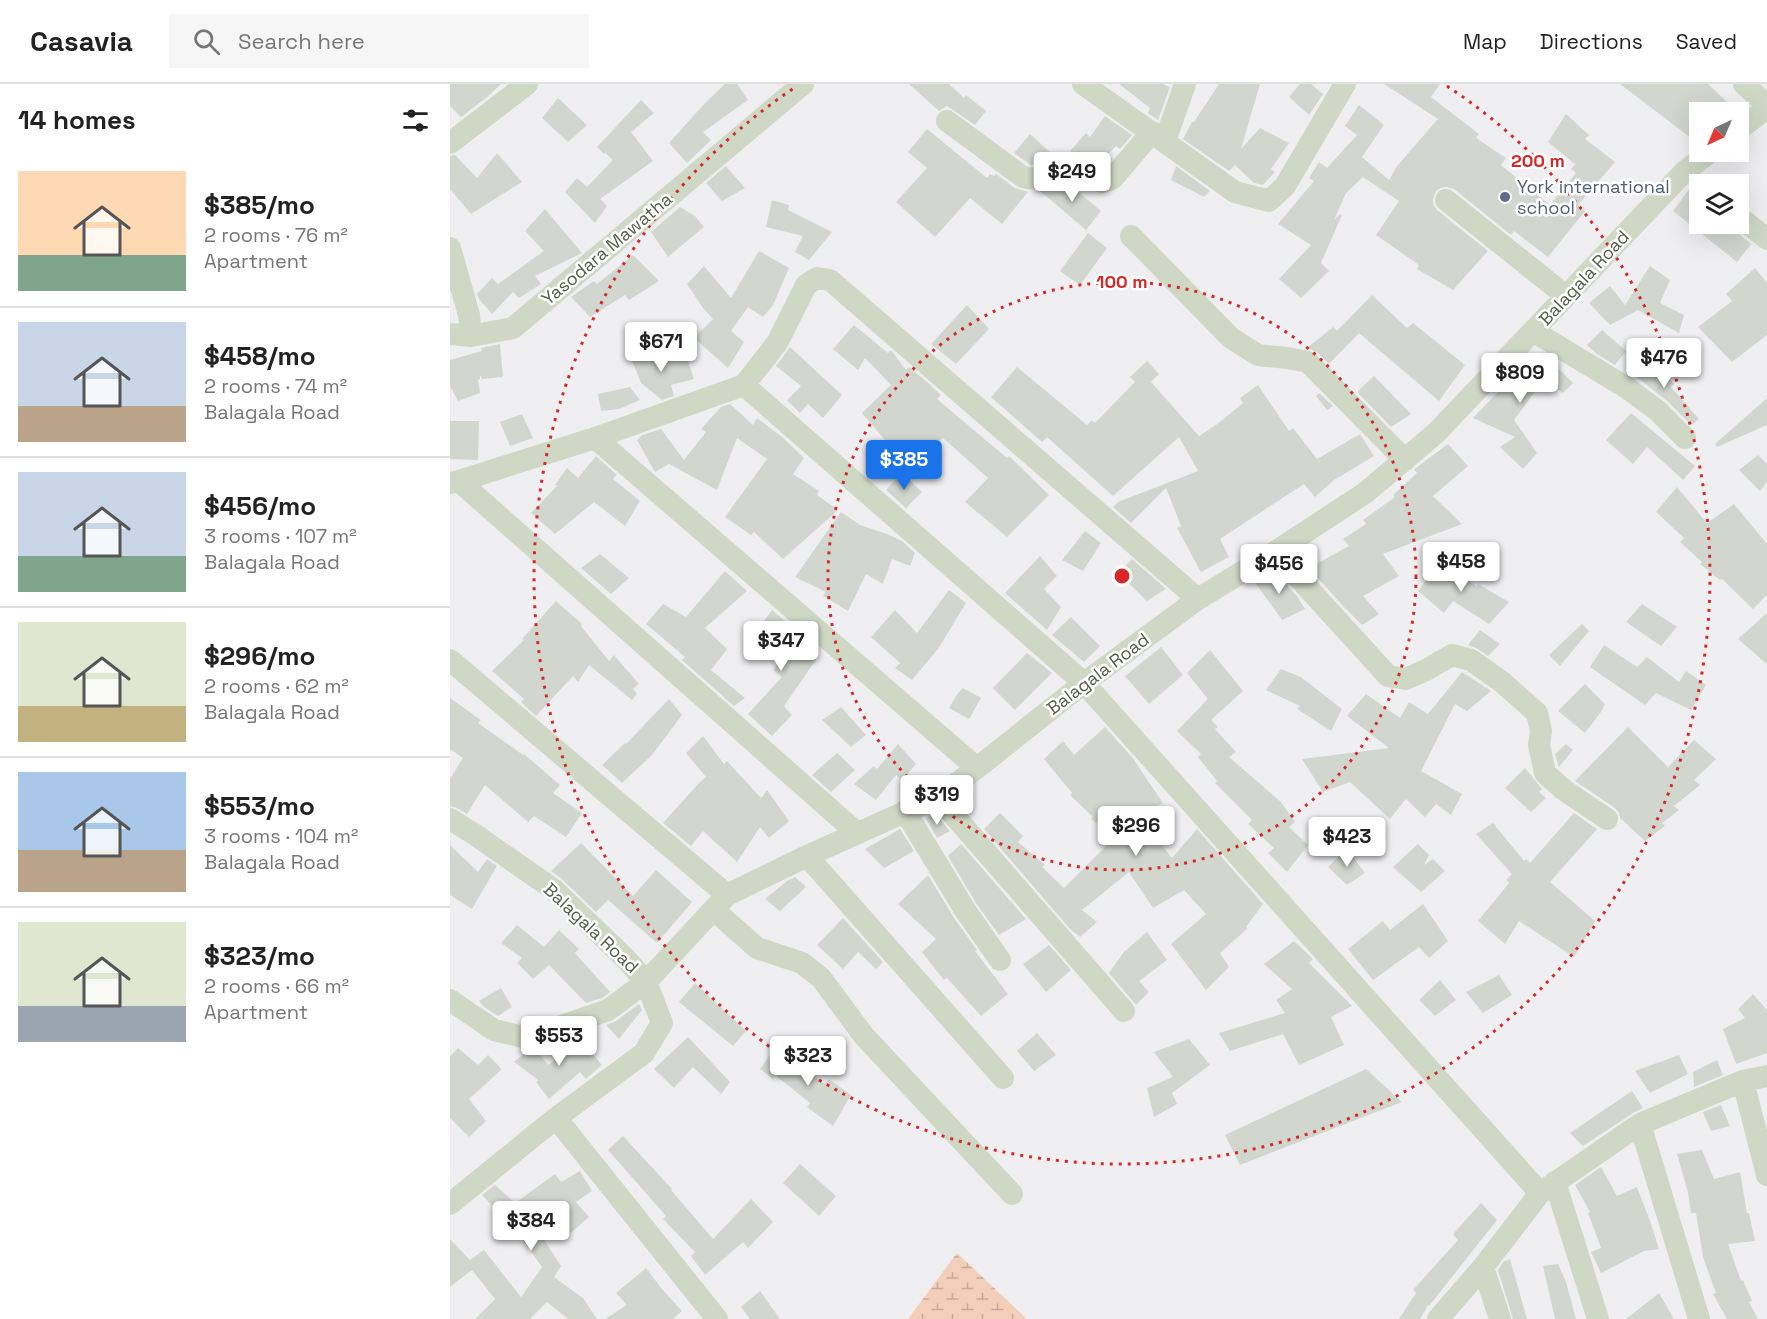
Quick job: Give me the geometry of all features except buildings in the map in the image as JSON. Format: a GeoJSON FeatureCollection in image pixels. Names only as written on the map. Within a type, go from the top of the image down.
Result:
{"type":"FeatureCollection","features":[{"type":"Feature","properties":{"kind":"street"},"geometry":{"type":"LineString","coordinates":[[450,143],[527,84]]}},
{"type":"Feature","properties":{"kind":"street","name":"Yasodara Mawatha"},"geometry":{"type":"LineString","coordinates":[[450,248],[469,315],[461,335],[513,328],[803,84]]}},
{"type":"Feature","properties":{"kind":"street"},"geometry":{"type":"LineString","coordinates":[[1083,84],[1235,192],[1269,201],[1285,186],[1345,84]]}},
{"type":"Feature","properties":{"kind":"street"},"geometry":{"type":"LineString","coordinates":[[947,121],[1023,177],[1032,180],[1066,164],[1089,178],[1102,182],[1112,179],[1159,136],[1185,84]]}},
{"type":"Feature","properties":{"kind":"street"},"geometry":{"type":"LineString","coordinates":[[1744,84],[1767,107],[1749,121]]}},
{"type":"Feature","properties":{"kind":"street","name":"Balagala Road"},"geometry":{"type":"LineString","coordinates":[[450,819],[553,889],[626,959],[646,982],[720,902],[807,856],[938,796],[1084,683],[1198,599],[1365,493],[1436,433],[1566,296],[1689,181]]}},
{"type":"Feature","properties":{"kind":"street"},"geometry":{"type":"LineString","coordinates":[[1446,200],[1566,296]]}},
{"type":"Feature","properties":{"kind":"street"},"geometry":{"type":"LineString","coordinates":[[1749,225],[1767,239]]}},
{"type":"Feature","properties":{"kind":"street"},"geometry":{"type":"LineString","coordinates":[[1131,236],[1231,338],[1258,355],[1308,362],[1405,460]]}},
{"type":"Feature","properties":{"kind":"street"},"geometry":{"type":"LineString","coordinates":[[454,482],[595,438],[744,385],[777,344],[806,285],[817,278],[830,280],[1198,599]]}},
{"type":"Feature","properties":{"kind":"street"},"geometry":{"type":"LineString","coordinates":[[1533,331],[1627,388],[1658,411],[1685,438]]}},
{"type":"Feature","properties":{"kind":"street"},"geometry":{"type":"LineString","coordinates":[[744,385],[1084,683],[1547,1187],[1598,1319]]}},
{"type":"Feature","properties":{"kind":"street"},"geometry":{"type":"LineString","coordinates":[[595,438],[977,768]]}},
{"type":"Feature","properties":{"kind":"street"},"geometry":{"type":"LineString","coordinates":[[454,482],[857,833]]}},
{"type":"Feature","properties":{"kind":"street"},"geometry":{"type":"LineString","coordinates":[[1275,552],[1388,676],[1406,679],[1452,655],[1471,660],[1502,682],[1537,713],[1541,731],[1539,745],[1545,773],[1564,790],[1607,819]]}},
{"type":"Feature","properties":{"kind":"street"},"geometry":{"type":"LineString","coordinates":[[450,660],[720,902],[757,948],[802,963],[821,978],[864,1036],[1012,1194]]}},
{"type":"Feature","properties":{"kind":"street"},"geometry":{"type":"LineString","coordinates":[[938,796],[1124,1011]]}},
{"type":"Feature","properties":{"kind":"street"},"geometry":{"type":"LineString","coordinates":[[905,811],[965,910],[1000,960]]}},
{"type":"Feature","properties":{"kind":"street"},"geometry":{"type":"LineString","coordinates":[[807,856],[1003,1078]]}},
{"type":"Feature","properties":{"kind":"street"},"geometry":{"type":"LineString","coordinates":[[450,1000],[494,1030],[527,1038],[608,1010],[646,982],[662,1023],[644,1053],[556,1118],[450,1204]]}},
{"type":"Feature","properties":{"kind":"street"},"geometry":{"type":"LineString","coordinates":[[1438,1319],[1547,1187],[1640,1124],[1743,1081],[1767,1076]]}},
{"type":"Feature","properties":{"kind":"street"},"geometry":{"type":"LineString","coordinates":[[1743,1081],[1767,1175]]}},
{"type":"Feature","properties":{"kind":"street"},"geometry":{"type":"LineString","coordinates":[[556,1118],[717,1319]]}},
{"type":"Feature","properties":{"kind":"street"},"geometry":{"type":"LineString","coordinates":[[1640,1124],[1699,1319]]}},
{"type":"Feature","properties":{"kind":"street"},"geometry":{"type":"LineString","coordinates":[[1483,1267],[1500,1319]]}},
{"type":"Feature","properties":{"kind":"green space"},"geometry":{"type":"Polygon","coordinates":[[[957,1253],[1027,1319],[908,1319],[957,1253]]]}},
{"type":"Feature","properties":{"kind":"place","name":"York international school"},"geometry":{"type":"Point","coordinates":[1505,197]}}]}
